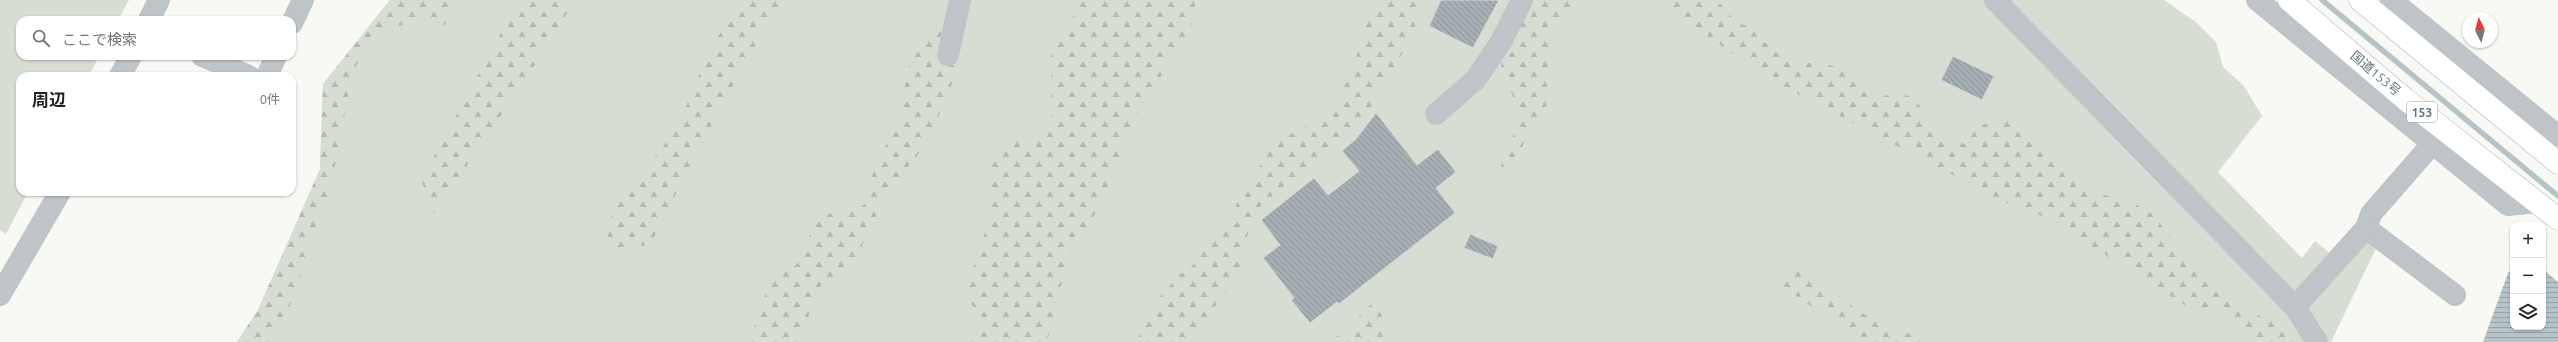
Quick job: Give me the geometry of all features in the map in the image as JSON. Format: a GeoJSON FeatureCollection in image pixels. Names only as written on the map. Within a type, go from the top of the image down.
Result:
{"type":"FeatureCollection","features":[{"type":"Feature","properties":{"kind":"highway","name":"国道153号"},"geometry":{"type":"LineString","coordinates":[[2289,0],[2405,98],[2558,219]]}},
{"type":"Feature","properties":{"kind":"highway"},"geometry":{"type":"LineString","coordinates":[[2360,0],[2558,164]]}},
{"type":"Feature","properties":{"kind":"street"},"geometry":{"type":"LineString","coordinates":[[151,16],[159,0]]}},
{"type":"Feature","properties":{"kind":"street"},"geometry":{"type":"LineString","coordinates":[[295,16],[303,0]]}},
{"type":"Feature","properties":{"kind":"street"},"geometry":{"type":"LineString","coordinates":[[948,56],[960,0]]}},
{"type":"Feature","properties":{"kind":"street"},"geometry":{"type":"LineString","coordinates":[[1436,114],[1476,79],[1501,42],[1522,0]]}},
{"type":"Feature","properties":{"kind":"street"},"geometry":{"type":"LineString","coordinates":[[1995,0],[2295,307],[2317,342]]}},
{"type":"Feature","properties":{"kind":"street"},"geometry":{"type":"LineString","coordinates":[[2257,0],[2508,205],[2536,202]]}},
{"type":"Feature","properties":{"kind":"street"},"geometry":{"type":"LineString","coordinates":[[2391,0],[2558,136]]}},
{"type":"Feature","properties":{"kind":"street"},"geometry":{"type":"LineString","coordinates":[[122,72],[129,60]]}},
{"type":"Feature","properties":{"kind":"street"},"geometry":{"type":"LineString","coordinates":[[211,60],[240,72]]}},
{"type":"Feature","properties":{"kind":"street"},"geometry":{"type":"LineString","coordinates":[[269,72],[274,60]]}},
{"type":"Feature","properties":{"kind":"street"},"geometry":{"type":"LineString","coordinates":[[2295,307],[2366,228],[2371,214],[2432,144]]}},
{"type":"Feature","properties":{"kind":"street"},"geometry":{"type":"LineString","coordinates":[[0,295],[7,268],[57,196]]}},
{"type":"Feature","properties":{"kind":"street"},"geometry":{"type":"LineString","coordinates":[[2366,228],[2455,295]]}},
{"type":"Feature","properties":{"kind":"green space"},"geometry":{"type":"Polygon","coordinates":[[[0,0],[129,0],[120,16],[16,16],[16,60],[97,60],[91,72],[16,72],[16,196],[26,196],[6,234],[0,230],[0,0]]]}},
{"type":"Feature","properties":{"kind":"green space"},"geometry":{"type":"Polygon","coordinates":[[[390,0],[2164,0],[2197,23],[2216,42],[2223,67],[2244,86],[2262,116],[2218,172],[2302,258],[2315,241],[2331,254],[2355,227],[2378,244],[2331,342],[237,342],[258,310],[320,169],[323,84],[390,0]]]}},
{"type":"Feature","properties":{"kind":"green space"},"geometry":{"type":"Polygon","coordinates":[[[390,0],[456,0],[445,25],[420,18],[376,35],[353,71],[331,186],[285,320],[270,342],[237,342],[258,310],[320,169],[323,84],[390,0]]]}},
{"type":"Feature","properties":{"kind":"green space"},"geometry":{"type":"Polygon","coordinates":[[[519,0],[575,0],[532,70],[434,214],[421,180],[519,0]]]}},
{"type":"Feature","properties":{"kind":"green space"},"geometry":{"type":"Polygon","coordinates":[[[740,0],[789,0],[766,27],[699,148],[650,245],[626,247],[605,252],[615,201],[661,150],[683,114],[706,57],[740,0]]]}},
{"type":"Feature","properties":{"kind":"green space"},"geometry":{"type":"Polygon","coordinates":[[[1083,0],[1194,0],[1196,2],[1190,31],[1134,118],[1107,195],[1068,258],[1047,342],[968,342],[982,316],[964,296],[986,229],[991,160],[1006,140],[1033,137],[1052,130],[1051,56],[1083,0]]]}},
{"type":"Feature","properties":{"kind":"green space"},"geometry":{"type":"Polygon","coordinates":[[[1374,0],[1417,0],[1415,32],[1358,129],[1337,146],[1321,165],[1290,181],[1253,213],[1237,278],[1187,342],[1136,342],[1157,300],[1179,275],[1196,263],[1207,243],[1237,223],[1236,205],[1273,144],[1315,121],[1335,104],[1355,66],[1359,43],[1374,0]]]}},
{"type":"Feature","properties":{"kind":"green space"},"geometry":{"type":"Polygon","coordinates":[[[1532,0],[1580,0],[1555,24],[1548,75],[1546,112],[1524,143],[1509,174],[1499,171],[1518,124],[1514,98],[1501,76],[1501,63],[1532,0]]]}},
{"type":"Feature","properties":{"kind":"green space"},"geometry":{"type":"Polygon","coordinates":[[[1655,0],[1718,1],[1737,23],[1748,26],[1773,50],[1797,63],[1824,63],[1860,76],[1881,97],[1897,94],[1907,95],[1926,113],[1925,129],[1965,144],[1979,126],[2003,118],[2037,131],[2039,147],[2044,157],[2103,195],[2125,198],[2154,215],[2174,242],[2204,276],[2239,304],[2268,321],[2294,328],[2310,342],[2251,342],[2214,310],[2191,309],[2082,240],[2055,220],[2014,207],[1771,80],[1655,0]]]}},
{"type":"Feature","properties":{"kind":"green space"},"geometry":{"type":"Polygon","coordinates":[[[936,20],[943,27],[940,56],[959,67],[928,142],[888,192],[855,260],[816,290],[801,342],[749,342],[770,281],[797,264],[819,214],[841,213],[863,206],[878,156],[896,130],[911,56],[936,20]]]}},
{"type":"Feature","properties":{"kind":"green space"},"geometry":{"type":"Polygon","coordinates":[[[1788,268],[1811,276],[1864,314],[1879,322],[1909,334],[1923,342],[1863,342],[1776,282],[1788,268]]]}},
{"type":"Feature","properties":{"kind":"green space"},"geometry":{"type":"Polygon","coordinates":[[[1370,305],[1378,306],[1387,332],[1379,342],[1329,342],[1345,331],[1370,305]]]}},
{"type":"Feature","properties":{"kind":"shaded area"},"geometry":{"type":"Polygon","coordinates":[[[2510,271],[2510,330],[2546,330],[2546,272],[2558,282],[2558,342],[2483,342],[2510,271]]]}},
{"type":"Feature","properties":{"kind":"building"},"geometry":{"type":"Polygon","coordinates":[[[1441,0],[1499,0],[1473,48],[1429,26],[1441,0]]]}},
{"type":"Feature","properties":{"kind":"building"},"geometry":{"type":"Polygon","coordinates":[[[1953,56],[1994,76],[1982,100],[1941,80],[1953,56]]]}},
{"type":"Feature","properties":{"kind":"building"},"geometry":{"type":"Polygon","coordinates":[[[1376,113],[1417,165],[1438,149],[1456,172],[1436,188],[1455,213],[1339,304],[1337,302],[1310,323],[1291,300],[1294,298],[1263,258],[1280,245],[1261,220],[1314,178],[1328,195],[1359,171],[1342,151],[1356,139],[1376,113]]]}},
{"type":"Feature","properties":{"kind":"building"},"geometry":{"type":"Polygon","coordinates":[[[1470,234],[1498,246],[1493,259],[1464,248],[1470,234]]]}},
{"type":"Feature","properties":{"kind":"waterway"},"geometry":{"type":"LineString","coordinates":[[2322,0],[2558,196]]}}]}
